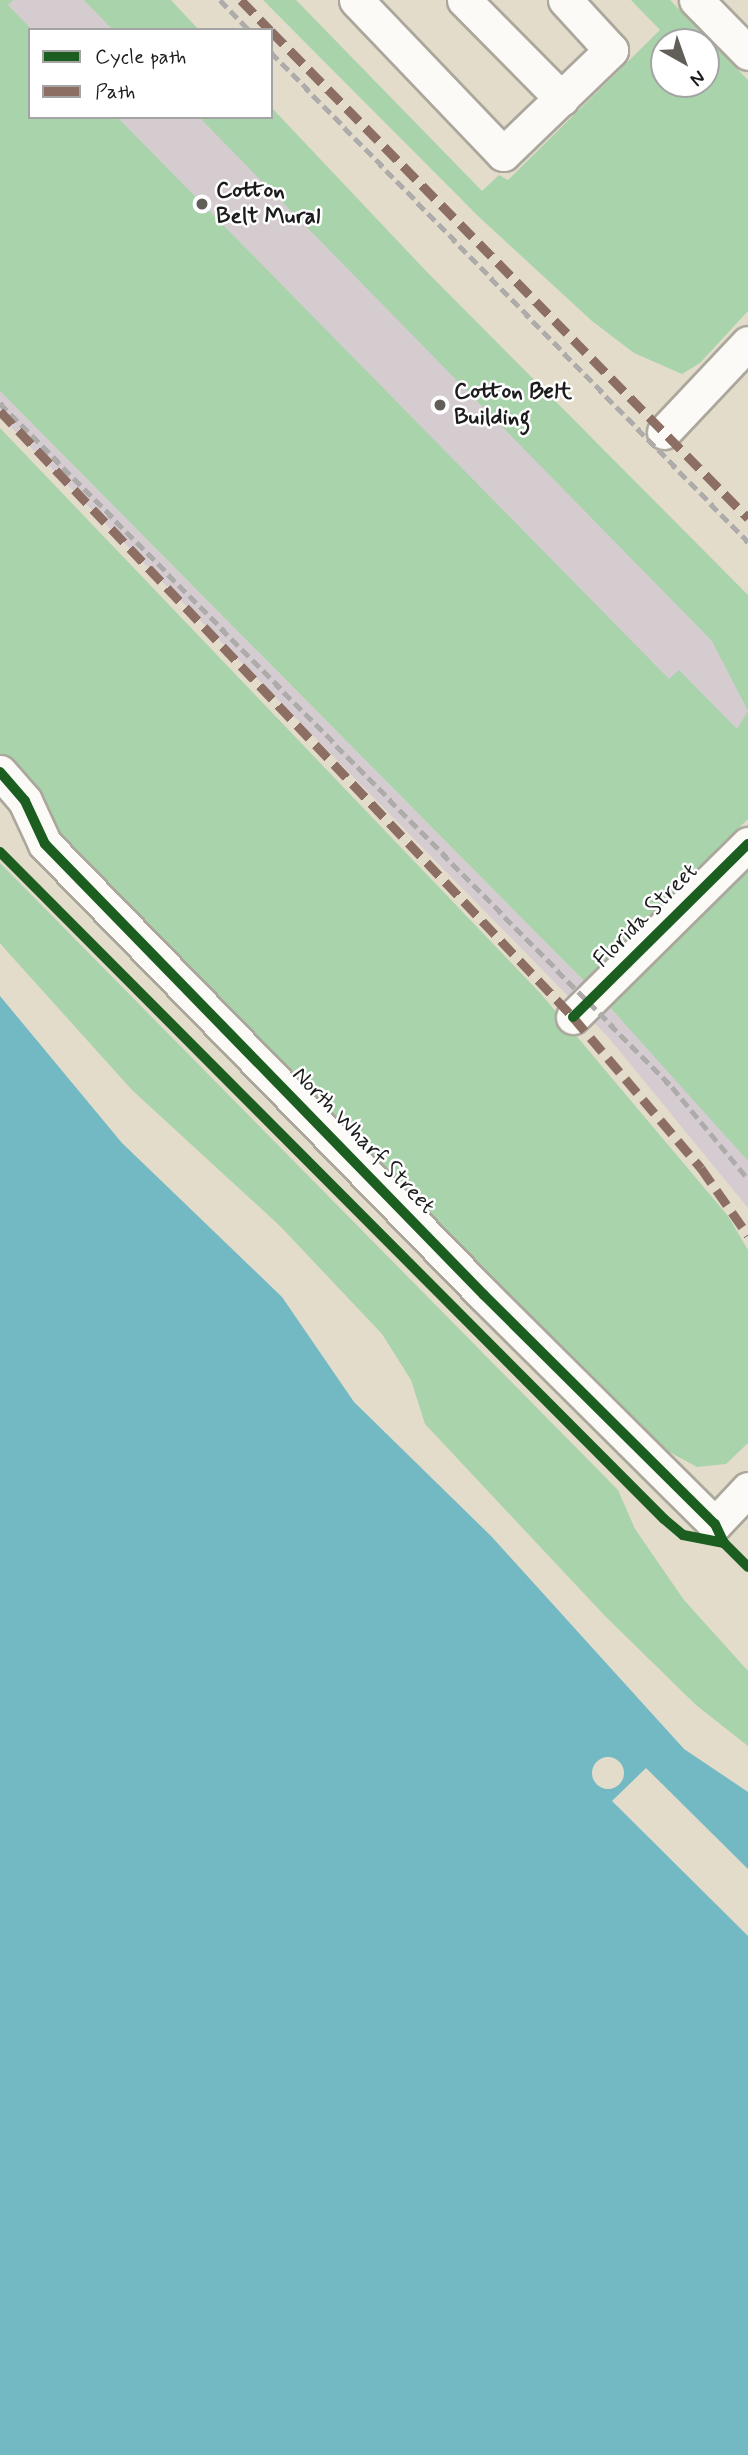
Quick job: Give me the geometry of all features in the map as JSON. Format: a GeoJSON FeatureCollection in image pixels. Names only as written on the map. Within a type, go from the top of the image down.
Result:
{"type":"FeatureCollection","features":[{"type":"Feature","properties":{"kind":"street"},"geometry":{"type":"LineString","coordinates":[[356,0],[503,154],[611,50],[565,0]]}},
{"type":"Feature","properties":{"kind":"street"},"geometry":{"type":"LineString","coordinates":[[464,0],[562,99]]}},
{"type":"Feature","properties":{"kind":"street"},"geometry":{"type":"LineString","coordinates":[[696,0],[748,53]]}},
{"type":"Feature","properties":{"kind":"street"},"geometry":{"type":"LineString","coordinates":[[664,432],[748,343]]}},
{"type":"Feature","properties":{"kind":"street","name":"North Wharf Street"},"geometry":{"type":"LineString","coordinates":[[0,772],[25,800],[45,844],[484,1295],[715,1524],[748,1489]]}},
{"type":"Feature","properties":{"kind":"street","name":"Florida Street"},"geometry":{"type":"LineString","coordinates":[[573,1017],[748,844]]}},
{"type":"Feature","properties":{"kind":"shaded area"},"geometry":{"type":"Polygon","coordinates":[[[0,391],[649,1047],[748,1161],[748,1208],[609,1038],[0,416],[0,391]]]}},
{"type":"Feature","properties":{"kind":"green space"},"geometry":{"type":"Polygon","coordinates":[[[0,0],[171,0],[197,28],[28,28],[28,119],[273,119],[273,109],[426,271],[748,595],[748,819],[584,981],[0,391],[0,0]]]}},
{"type":"Feature","properties":{"kind":"green space"},"geometry":{"type":"Polygon","coordinates":[[[263,0],[296,0],[482,191],[499,175],[508,180],[650,40],[650,98],[720,98],[720,51],[748,80],[748,311],[700,363],[682,374],[634,353],[592,321],[478,216],[263,0]]]}},
{"type":"Feature","properties":{"kind":"green space"},"geometry":{"type":"Polygon","coordinates":[[[631,0],[670,0],[697,28],[658,28],[631,0]]]}},
{"type":"Feature","properties":{"kind":"green space"},"geometry":{"type":"Polygon","coordinates":[[[0,428],[541,994],[728,1216],[748,1250],[748,1443],[726,1464],[697,1467],[640,1436],[50,825],[0,756],[0,428]]]}},
{"type":"Feature","properties":{"kind":"green space"},"geometry":{"type":"Polygon","coordinates":[[[0,863],[618,1490],[635,1529],[684,1600],[748,1671],[748,1746],[696,1705],[605,1616],[425,1424],[411,1380],[382,1334],[280,1226],[132,1090],[5,949],[0,943],[0,863]]]}},
{"type":"Feature","properties":{"kind":"green space"},"geometry":{"type":"Polygon","coordinates":[[[748,864],[748,1161],[607,1004],[748,864]]]}},
{"type":"Feature","properties":{"kind":"water"},"geometry":{"type":"Polygon","coordinates":[[[0,996],[122,1143],[282,1297],[354,1402],[492,1537],[684,1749],[748,1792],[748,2455],[0,2455],[0,996]]]}},
{"type":"Feature","properties":{"kind":"pier"},"geometry":{"type":"Polygon","coordinates":[[[608,1757],[619,1762],[624,1773],[619,1784],[608,1789],[597,1784],[592,1773],[597,1762],[608,1757]]]}},
{"type":"Feature","properties":{"kind":"pier"},"geometry":{"type":"Polygon","coordinates":[[[646,1768],[748,1869],[748,1936],[612,1801],[646,1768]]]}},
{"type":"Feature","properties":{"kind":"building"},"geometry":{"type":"Polygon","coordinates":[[[13,0],[84,0],[111,28],[30,28],[8,5],[13,0]]]}},
{"type":"Feature","properties":{"kind":"building","name":"Cotton Belt Building"},"geometry":{"type":"Polygon","coordinates":[[[119,119],[201,119],[712,641],[748,711],[737,729],[679,670],[669,679],[119,119]]]}},
{"type":"Feature","properties":{"kind":"railway"},"geometry":{"type":"LineString","coordinates":[[220,0],[247,28]]}},
{"type":"Feature","properties":{"kind":"railway"},"geometry":{"type":"LineString","coordinates":[[273,54],[748,542]]}},
{"type":"Feature","properties":{"kind":"railway"},"geometry":{"type":"LineString","coordinates":[[0,403],[672,1087],[748,1179]]}},
{"type":"Feature","properties":{"kind":"marked path"},"geometry":{"type":"LineString","coordinates":[[241,0],[268,28]]}},
{"type":"Feature","properties":{"kind":"marked path"},"geometry":{"type":"LineString","coordinates":[[273,33],[748,518]]}},
{"type":"Feature","properties":{"kind":"marked path"},"geometry":{"type":"LineString","coordinates":[[0,411],[573,1017],[701,1168],[748,1235]]}},
{"type":"Feature","properties":{"kind":"cycle path"},"geometry":{"type":"LineString","coordinates":[[0,772],[25,801],[45,844],[484,1295],[715,1524],[724,1543],[748,1567]]}},
{"type":"Feature","properties":{"kind":"cycle path"},"geometry":{"type":"LineString","coordinates":[[573,1017],[748,844]]}},
{"type":"Feature","properties":{"kind":"cycle path"},"geometry":{"type":"LineString","coordinates":[[0,852],[664,1519],[683,1535],[724,1543]]}},
{"type":"Feature","properties":{"kind":"place","name":"Cotton Belt Mural"},"geometry":{"type":"Point","coordinates":[202,204]}},
{"type":"Feature","properties":{"kind":"place","name":"Cotton Belt Building"},"geometry":{"type":"Point","coordinates":[440,405]}}]}
